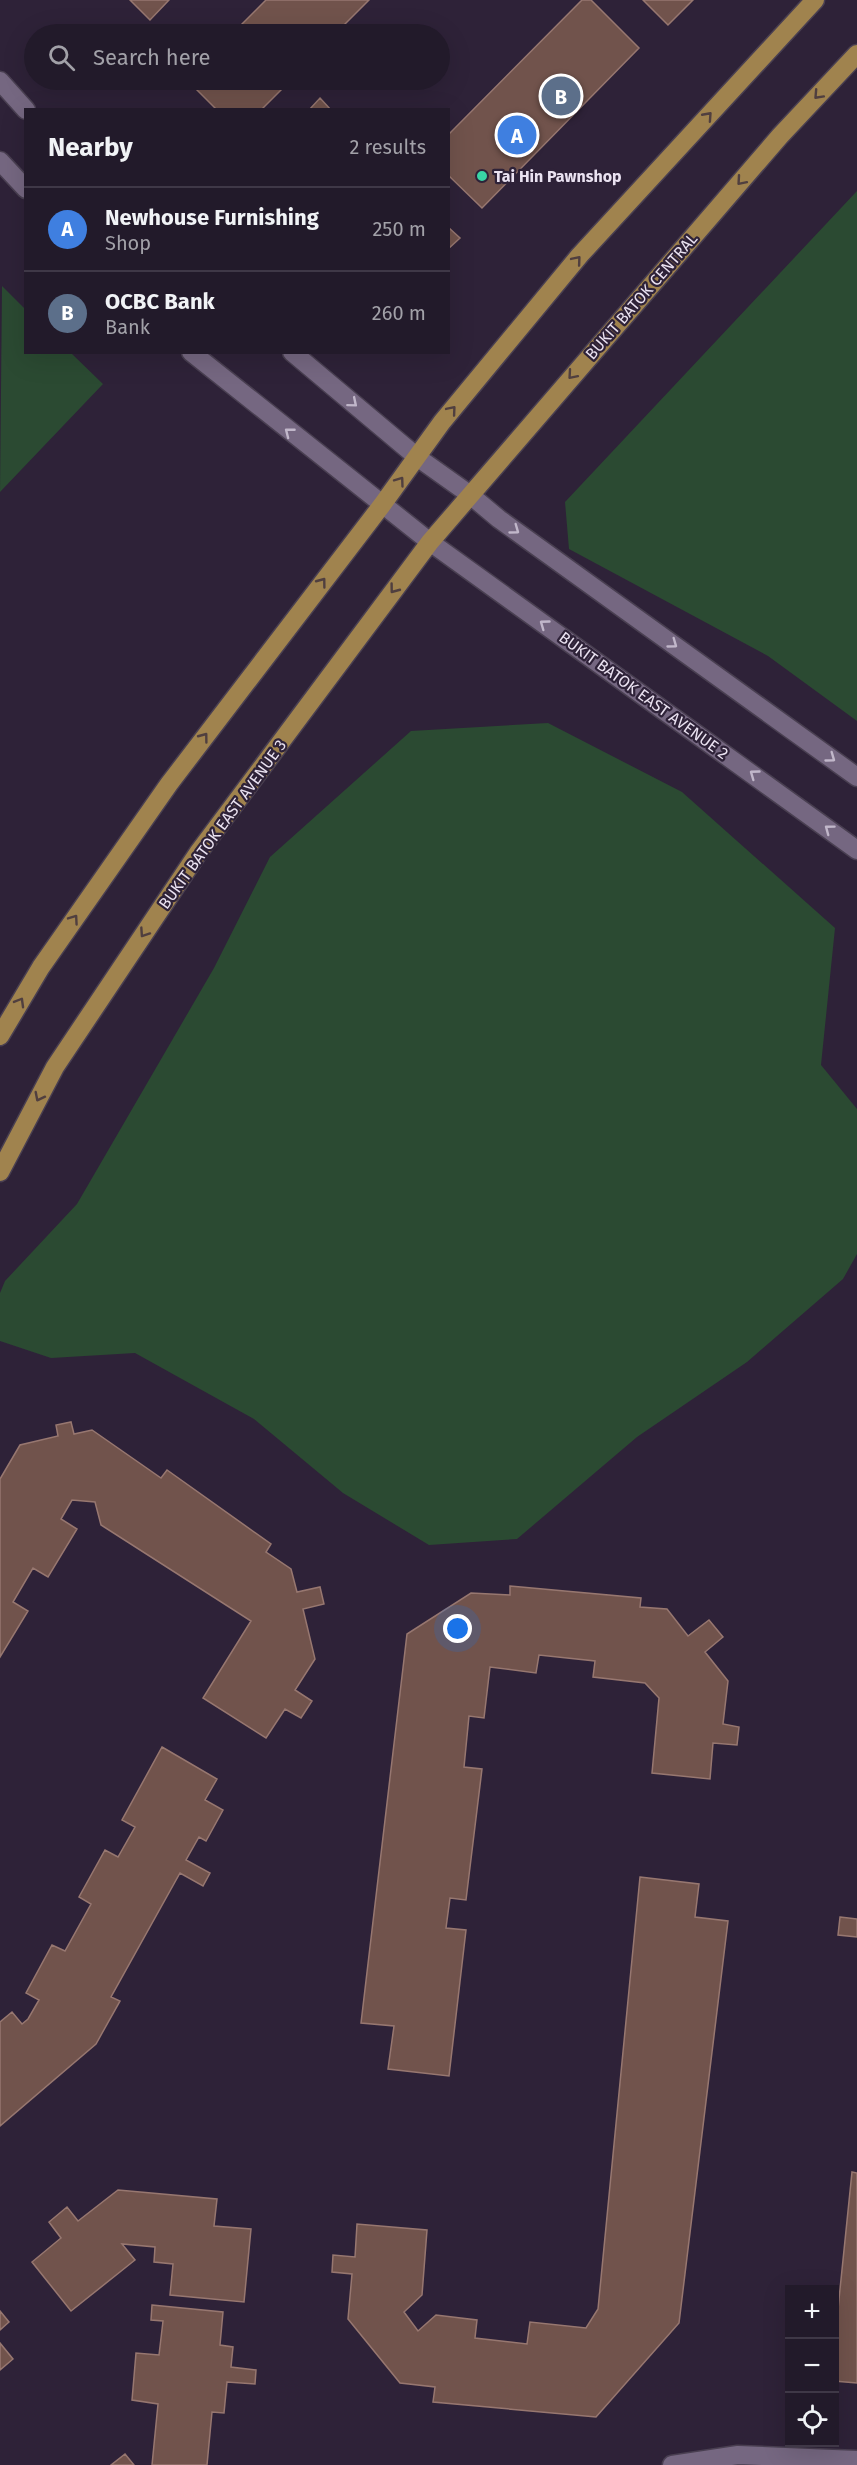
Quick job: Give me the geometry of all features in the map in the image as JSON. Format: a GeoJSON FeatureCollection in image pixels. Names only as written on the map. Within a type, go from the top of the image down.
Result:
{"type":"FeatureCollection","features":[{"type":"Feature","properties":{"kind":"main road"},"geometry":{"type":"LineString","coordinates":[[0,1036],[40,967],[169,784],[382,505],[442,422],[580,255],[815,0]]}},
{"type":"Feature","properties":{"kind":"main road","name":"BUKIT BATOK CENTRAL"},"geometry":{"type":"LineString","coordinates":[[469,494],[780,136],[857,54]]}},
{"type":"Feature","properties":{"kind":"main road","name":"BUKIT BATOK EAST AVENUE 3"},"geometry":{"type":"LineString","coordinates":[[0,1172],[55,1067],[198,853],[430,542],[469,494]]}},
{"type":"Feature","properties":{"kind":"street"},"geometry":{"type":"LineString","coordinates":[[0,81],[24,108]]}},
{"type":"Feature","properties":{"kind":"street"},"geometry":{"type":"LineString","coordinates":[[0,161],[24,187]]}},
{"type":"Feature","properties":{"kind":"street"},"geometry":{"type":"LineString","coordinates":[[193,354],[430,542]]}},
{"type":"Feature","properties":{"kind":"street"},"geometry":{"type":"LineString","coordinates":[[294,354],[417,457],[857,777]]}},
{"type":"Feature","properties":{"kind":"street","name":"BUKIT BATOK EAST AVENUE 2"},"geometry":{"type":"LineString","coordinates":[[430,542],[857,850]]}},
{"type":"Feature","properties":{"kind":"street"},"geometry":{"type":"LineString","coordinates":[[672,2465],[738,2455],[857,2460]]}},
{"type":"Feature","properties":{"kind":"green space"},"geometry":{"type":"Polygon","coordinates":[[[857,191],[857,721],[768,656],[569,549],[565,502],[857,191]]]}},
{"type":"Feature","properties":{"kind":"green space"},"geometry":{"type":"Polygon","coordinates":[[[2,286],[24,308],[24,354],[72,354],[103,384],[0,492],[2,286]]]}},
{"type":"Feature","properties":{"kind":"green space"},"geometry":{"type":"Polygon","coordinates":[[[548,723],[682,792],[835,928],[821,1065],[857,1109],[857,1254],[843,1279],[747,1362],[637,1437],[517,1539],[429,1545],[343,1493],[254,1419],[135,1353],[51,1358],[0,1341],[0,1293],[5,1281],[77,1204],[214,968],[270,857],[411,731],[548,723]]]}},
{"type":"Feature","properties":{"kind":"building"},"geometry":{"type":"Polygon","coordinates":[[[130,0],[169,0],[150,20],[130,0]]]}},
{"type":"Feature","properties":{"kind":"building"},"geometry":{"type":"Polygon","coordinates":[[[266,0],[369,0],[345,24],[242,24],[266,0]]]}},
{"type":"Feature","properties":{"kind":"building"},"geometry":{"type":"Polygon","coordinates":[[[582,0],[591,0],[639,48],[482,208],[450,177],[450,133],[582,0]]]}},
{"type":"Feature","properties":{"kind":"building"},"geometry":{"type":"Polygon","coordinates":[[[643,0],[693,0],[668,25],[643,0]]]}},
{"type":"Feature","properties":{"kind":"building"},"geometry":{"type":"Polygon","coordinates":[[[197,90],[281,90],[263,108],[215,108],[197,90]]]}},
{"type":"Feature","properties":{"kind":"building"},"geometry":{"type":"Polygon","coordinates":[[[320,98],[329,108],[311,108],[320,98]]]}},
{"type":"Feature","properties":{"kind":"building"},"geometry":{"type":"Polygon","coordinates":[[[450,229],[460,238],[450,247],[450,229]]]}},
{"type":"Feature","properties":{"kind":"building"},"geometry":{"type":"Polygon","coordinates":[[[71,1422],[74,1434],[92,1430],[161,1478],[167,1470],[271,1544],[266,1552],[291,1569],[297,1592],[320,1587],[324,1604],[303,1609],[315,1659],[295,1690],[312,1701],[301,1718],[285,1709],[266,1738],[203,1698],[251,1621],[101,1525],[95,1502],[72,1500],[61,1519],[77,1529],[48,1577],[33,1568],[13,1602],[28,1611],[0,1657],[0,1479],[20,1445],[58,1436],[56,1425],[71,1422]]]}},
{"type":"Feature","properties":{"kind":"building"},"geometry":{"type":"Polygon","coordinates":[[[510,1586],[641,1598],[640,1607],[667,1609],[688,1636],[709,1620],[723,1637],[705,1652],[728,1681],[723,1724],[739,1727],[737,1745],[713,1743],[710,1779],[652,1773],[659,1698],[645,1683],[593,1677],[595,1661],[539,1655],[536,1673],[490,1667],[484,1718],[469,1716],[464,1767],[482,1769],[466,1900],[450,1898],[446,1928],[466,1930],[449,2076],[388,2069],[394,2026],[361,2023],[407,1634],[471,1593],[510,1595],[510,1586]]]}},
{"type":"Feature","properties":{"kind":"building"},"geometry":{"type":"Polygon","coordinates":[[[162,1747],[217,1779],[205,1800],[223,1810],[206,1841],[199,1837],[186,1860],[210,1873],[203,1886],[180,1873],[111,1997],[120,2001],[96,2044],[0,2126],[0,2022],[12,2012],[22,2024],[28,2019],[39,2000],[26,1993],[52,1945],[65,1951],[91,1904],[79,1897],[105,1850],[118,1857],[135,1827],[122,1820],[162,1747]]]}},
{"type":"Feature","properties":{"kind":"building"},"geometry":{"type":"Polygon","coordinates":[[[640,1877],[699,1884],[695,1917],[728,1921],[679,2323],[596,2417],[433,2402],[435,2387],[400,2383],[348,2319],[352,2274],[332,2272],[333,2255],[355,2257],[357,2224],[427,2230],[422,2295],[404,2312],[418,2331],[436,2315],[477,2320],[475,2338],[527,2344],[530,2322],[586,2328],[598,2309],[640,1877]]]}},
{"type":"Feature","properties":{"kind":"building"},"geometry":{"type":"Polygon","coordinates":[[[840,1917],[857,1919],[857,1937],[838,1935],[840,1917]]]}},
{"type":"Feature","properties":{"kind":"building"},"geometry":{"type":"Polygon","coordinates":[[[852,2172],[857,2173],[857,2383],[839,2381],[839,2299],[852,2172]]]}},
{"type":"Feature","properties":{"kind":"building"},"geometry":{"type":"Polygon","coordinates":[[[118,2190],[217,2199],[214,2226],[251,2229],[244,2302],[170,2295],[173,2264],[154,2262],[155,2247],[122,2244],[135,2260],[71,2311],[32,2262],[61,2238],[49,2222],[67,2207],[78,2221],[118,2190]]]}},
{"type":"Feature","properties":{"kind":"building"},"geometry":{"type":"Polygon","coordinates":[[[152,2305],[223,2312],[220,2345],[233,2347],[231,2367],[256,2370],[255,2384],[227,2382],[224,2413],[212,2412],[207,2465],[152,2465],[158,2404],[132,2400],[136,2353],[159,2355],[163,2321],[151,2320],[152,2305]]]}},
{"type":"Feature","properties":{"kind":"building"},"geometry":{"type":"Polygon","coordinates":[[[0,2311],[9,2322],[0,2330],[0,2311]]]}},
{"type":"Feature","properties":{"kind":"building"},"geometry":{"type":"Polygon","coordinates":[[[0,2343],[13,2359],[0,2370],[0,2343]]]}},
{"type":"Feature","properties":{"kind":"building"},"geometry":{"type":"Polygon","coordinates":[[[125,2454],[134,2465],[111,2465],[125,2454]]]}},
{"type":"Feature","properties":{"kind":"place","name":"OCBC Bank"},"geometry":{"type":"Point","coordinates":[561,96]}},
{"type":"Feature","properties":{"kind":"place","name":"Newhouse Furnishing"},"geometry":{"type":"Point","coordinates":[517,135]}},
{"type":"Feature","properties":{"kind":"place","name":"Tai Hin Pawnshop"},"geometry":{"type":"Point","coordinates":[482,176]}}]}
